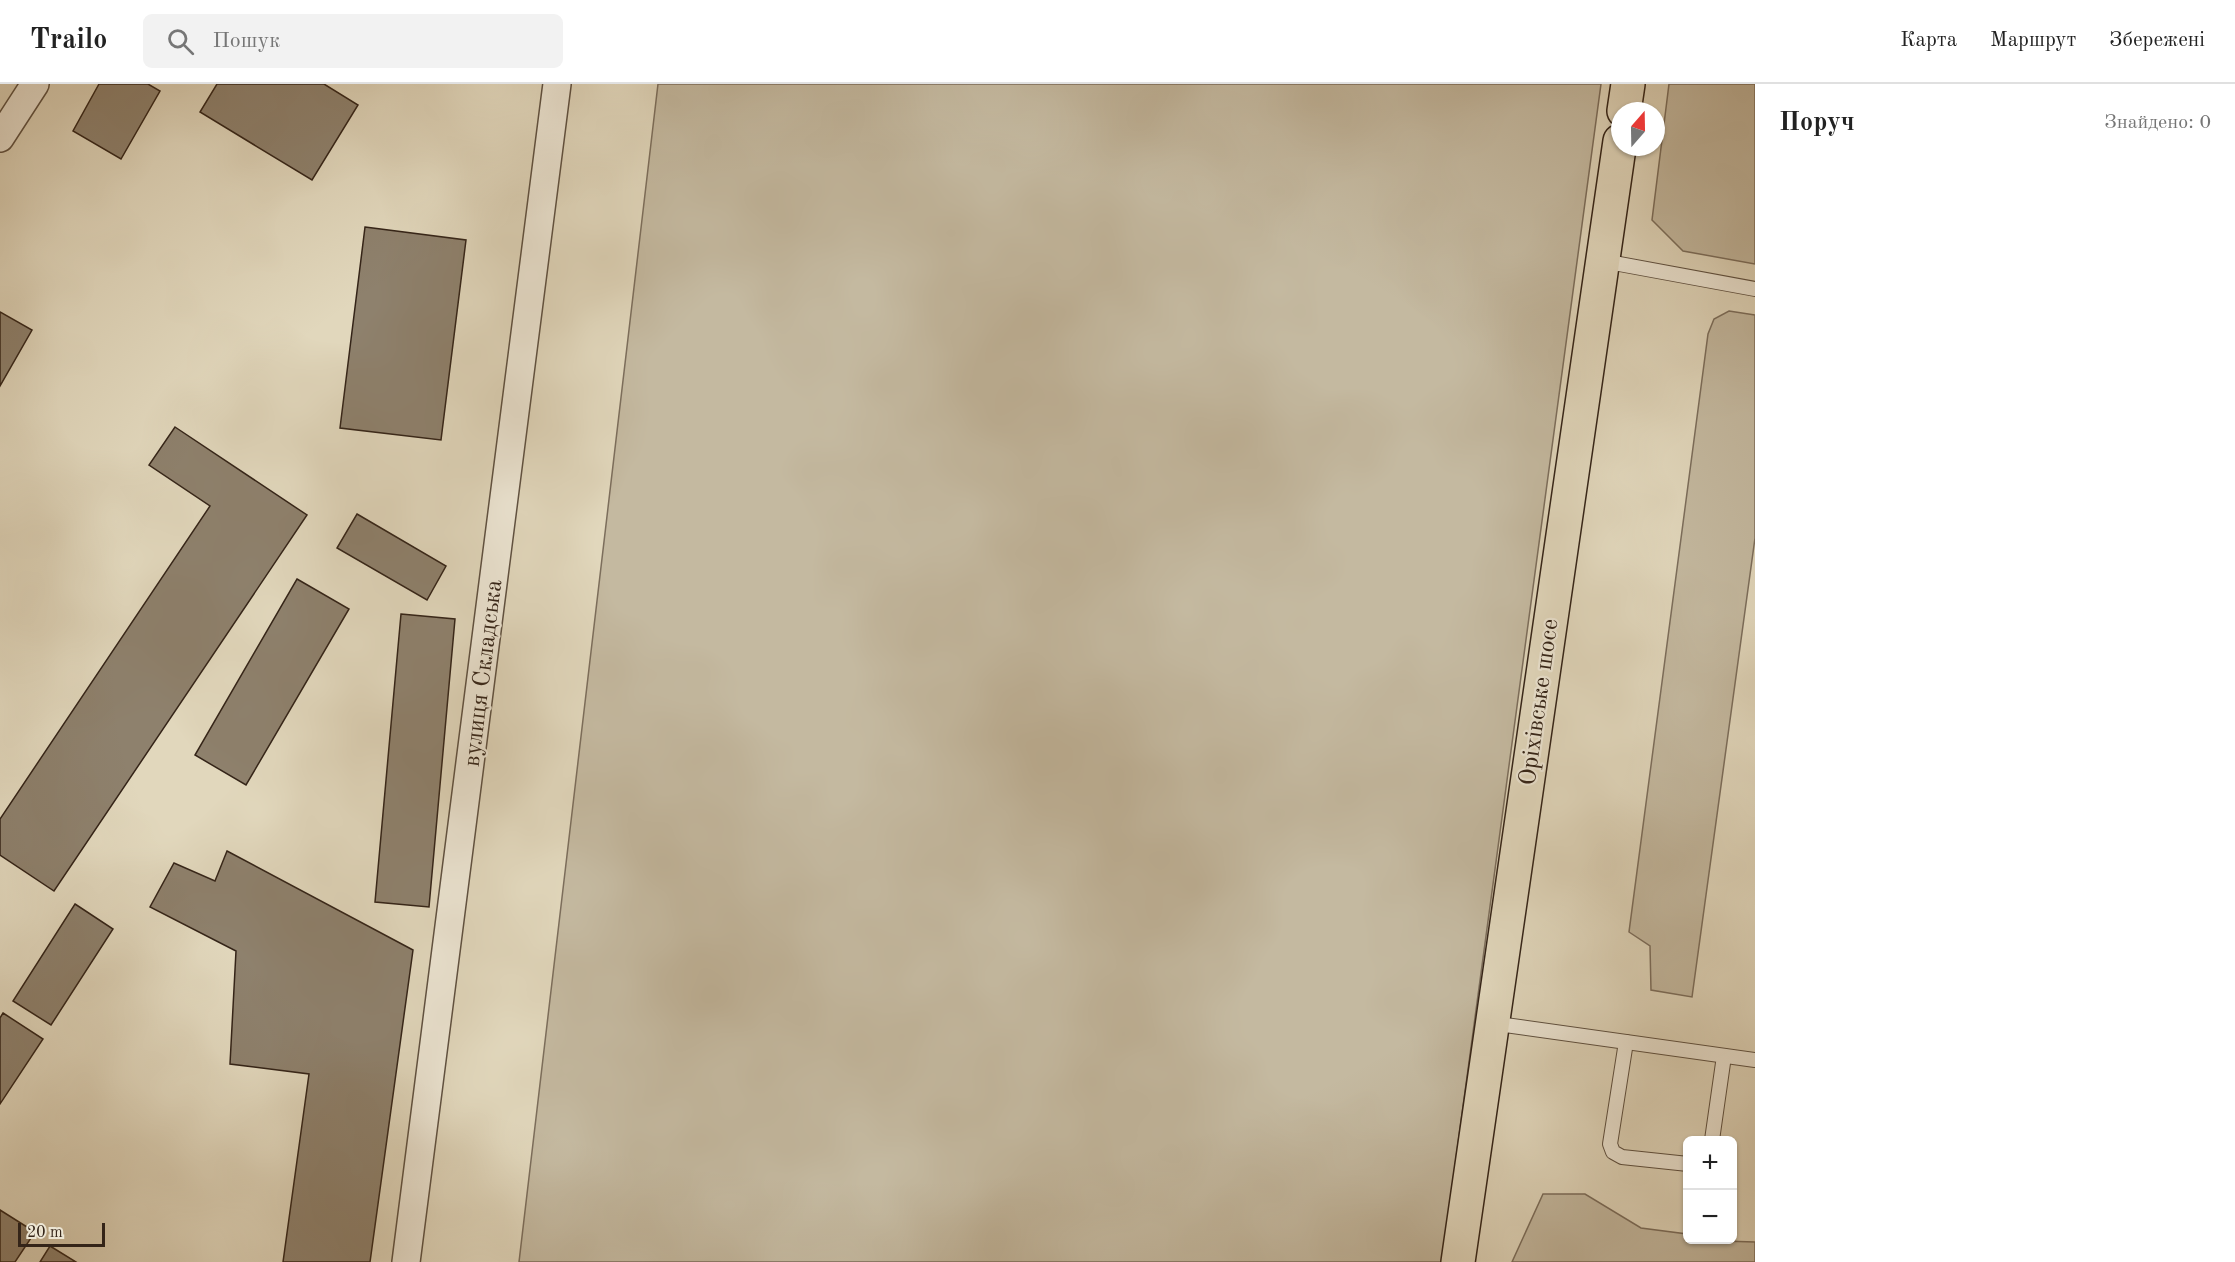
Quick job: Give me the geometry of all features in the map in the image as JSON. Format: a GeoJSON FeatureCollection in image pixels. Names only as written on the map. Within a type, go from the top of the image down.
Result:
{"type":"FeatureCollection","features":[{"type":"Feature","properties":{"kind":"highway"},"geometry":{"type":"LineString","coordinates":[[1625,102],[1628,84]]}},
{"type":"Feature","properties":{"kind":"highway","name":"Оріхівське шосе"},"geometry":{"type":"LineString","coordinates":[[1458,1262],[1618,156]]}},
{"type":"Feature","properties":{"kind":"street"},"geometry":{"type":"LineString","coordinates":[[0,138],[35,84]]}},
{"type":"Feature","properties":{"kind":"street","name":"вулиця Складська"},"geometry":{"type":"LineString","coordinates":[[406,1262],[557,84]]}},
{"type":"Feature","properties":{"kind":"lane"},"geometry":{"type":"LineString","coordinates":[[1603,261],[1755,289]]}},
{"type":"Feature","properties":{"kind":"lane"},"geometry":{"type":"LineString","coordinates":[[1491,1023],[1755,1060]]}},
{"type":"Feature","properties":{"kind":"lane"},"geometry":{"type":"LineString","coordinates":[[1626,1042],[1610,1144],[1613,1152],[1622,1156],[1683,1163]]}},
{"type":"Feature","properties":{"kind":"lane"},"geometry":{"type":"LineString","coordinates":[[1713,1136],[1724,1056]]}},
{"type":"Feature","properties":{"kind":"shaded area"},"geometry":{"type":"Polygon","coordinates":[[[658,84],[1601,84],[1442,1262],[519,1262],[658,84]]]}},
{"type":"Feature","properties":{"kind":"shaded area"},"geometry":{"type":"Polygon","coordinates":[[[1669,84],[1755,84],[1755,264],[1683,251],[1652,220],[1660,156],[1665,156],[1665,116],[1669,84]]]}},
{"type":"Feature","properties":{"kind":"shaded area"},"geometry":{"type":"Polygon","coordinates":[[[1729,311],[1755,315],[1755,538],[1692,997],[1651,990],[1650,946],[1629,932],[1708,334],[1714,319],[1729,311]]]}},
{"type":"Feature","properties":{"kind":"shaded area"},"geometry":{"type":"Polygon","coordinates":[[[1543,1194],[1585,1194],[1641,1228],[1683,1233],[1683,1244],[1755,1242],[1755,1262],[1512,1262],[1543,1194]]]}},
{"type":"Feature","properties":{"kind":"building"},"geometry":{"type":"Polygon","coordinates":[[[99,84],[148,84],[160,91],[121,159],[73,131],[99,84]]]}},
{"type":"Feature","properties":{"kind":"building"},"geometry":{"type":"Polygon","coordinates":[[[217,84],[324,84],[358,105],[312,180],[200,112],[217,84]]]}},
{"type":"Feature","properties":{"kind":"building"},"geometry":{"type":"Polygon","coordinates":[[[365,227],[466,240],[441,440],[340,428],[365,227]]]}},
{"type":"Feature","properties":{"kind":"building"},"geometry":{"type":"Polygon","coordinates":[[[0,312],[32,330],[0,386],[0,312]]]}},
{"type":"Feature","properties":{"kind":"building"},"geometry":{"type":"Polygon","coordinates":[[[175,427],[307,515],[54,891],[0,855],[0,819],[210,506],[149,465],[175,427]]]}},
{"type":"Feature","properties":{"kind":"building"},"geometry":{"type":"Polygon","coordinates":[[[357,514],[446,566],[427,600],[337,548],[357,514]]]}},
{"type":"Feature","properties":{"kind":"building"},"geometry":{"type":"Polygon","coordinates":[[[297,579],[349,609],[246,785],[195,755],[297,579]]]}},
{"type":"Feature","properties":{"kind":"building"},"geometry":{"type":"Polygon","coordinates":[[[401,614],[455,619],[429,907],[375,902],[401,614]]]}},
{"type":"Feature","properties":{"kind":"building"},"geometry":{"type":"Polygon","coordinates":[[[227,851],[413,950],[370,1262],[283,1262],[309,1074],[230,1064],[236,951],[150,907],[174,863],[215,881],[227,851]]]}},
{"type":"Feature","properties":{"kind":"building"},"geometry":{"type":"Polygon","coordinates":[[[75,904],[113,929],[51,1025],[13,1001],[75,904]]]}},
{"type":"Feature","properties":{"kind":"building"},"geometry":{"type":"Polygon","coordinates":[[[3,1013],[43,1039],[0,1104],[0,1018],[3,1013]]]}},
{"type":"Feature","properties":{"kind":"building"},"geometry":{"type":"Polygon","coordinates":[[[0,1210],[35,1232],[15,1262],[0,1262],[0,1210]]]}},
{"type":"Feature","properties":{"kind":"building"},"geometry":{"type":"Polygon","coordinates":[[[50,1246],[76,1262],[40,1262],[50,1246]]]}}]}
